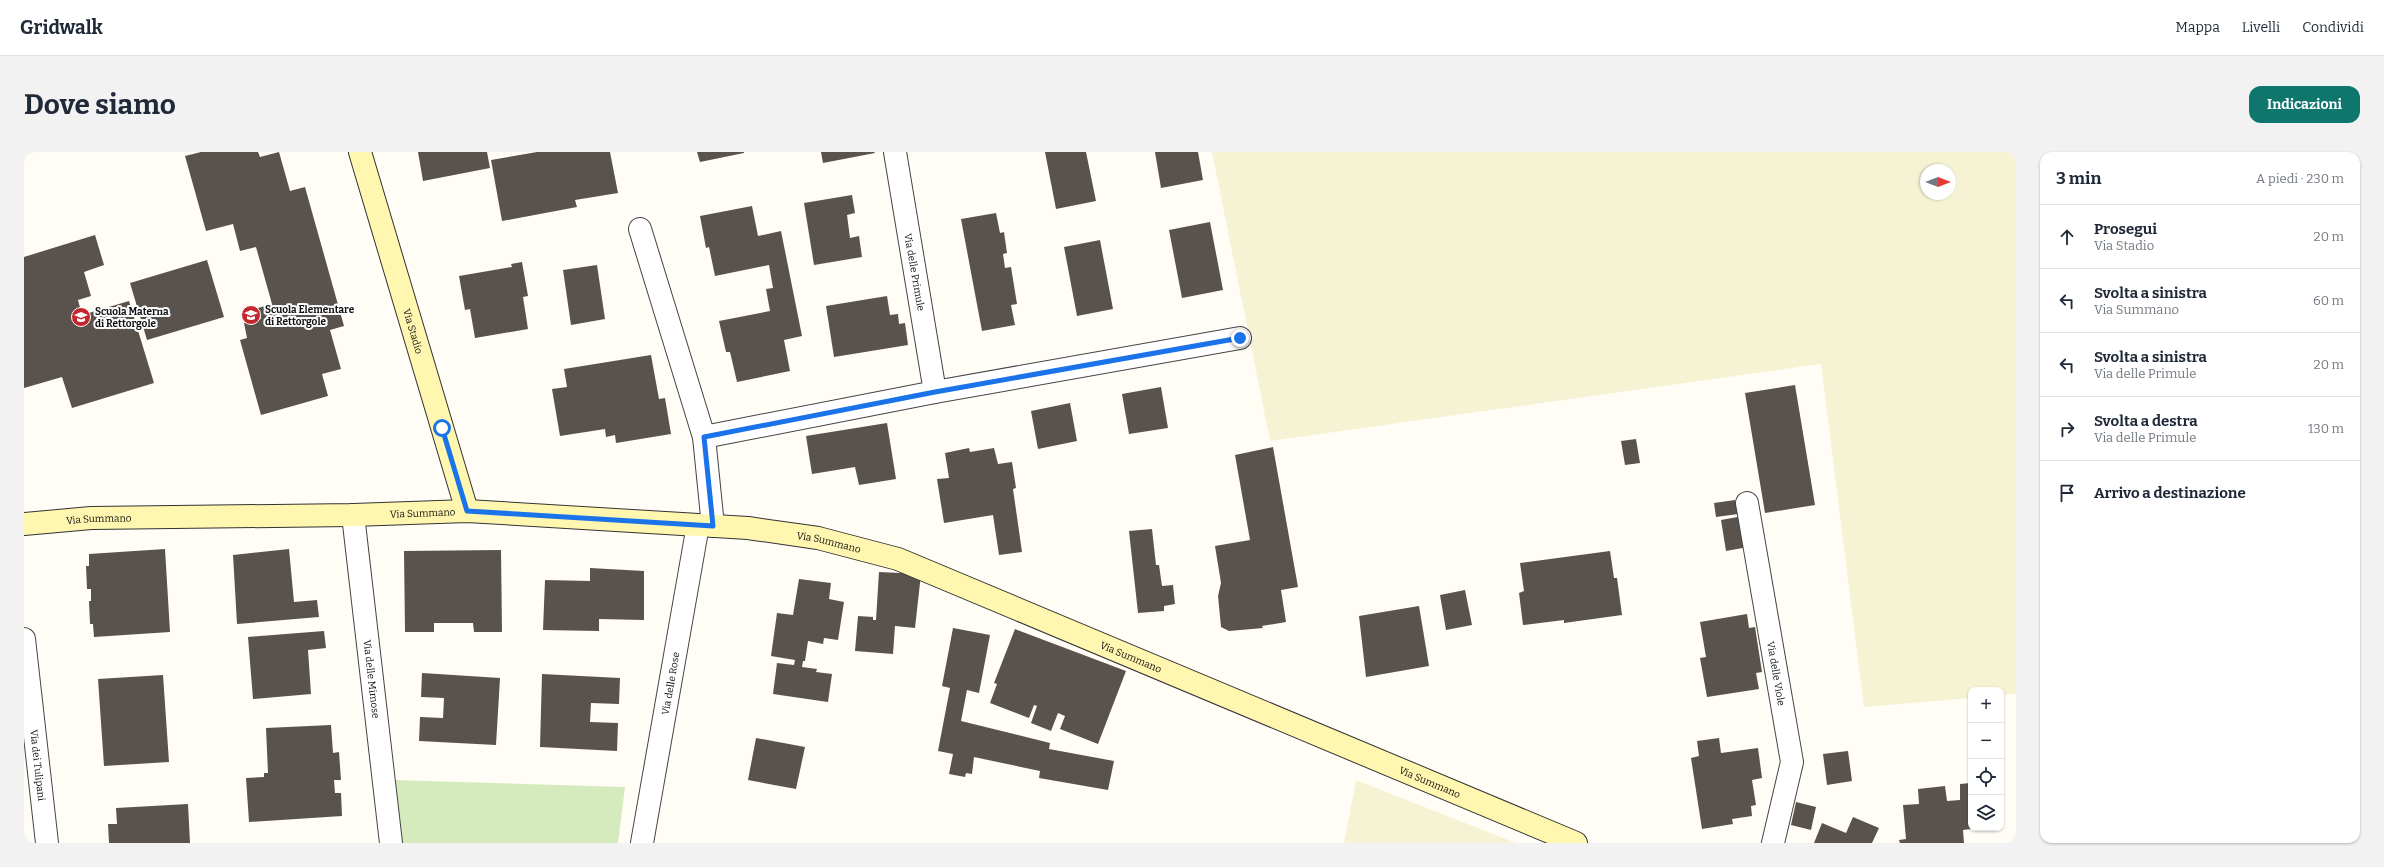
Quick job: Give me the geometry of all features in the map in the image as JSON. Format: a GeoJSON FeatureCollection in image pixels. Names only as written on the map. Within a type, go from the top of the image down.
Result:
{"type":"FeatureCollection","features":[{"type":"Feature","properties":{"kind":"main road","name":"Via Stadio"},"geometry":{"type":"LineString","coordinates":[[360,152],[467,511]]}},
{"type":"Feature","properties":{"kind":"main road","name":"Via Summano"},"geometry":{"type":"LineString","coordinates":[[24,524],[90,518],[353,515],[467,511],[748,528],[818,538],[898,559],[1576,843]]}},
{"type":"Feature","properties":{"kind":"street","name":"Via delle Primule"},"geometry":{"type":"LineString","coordinates":[[895,152],[935,392]]}},
{"type":"Feature","properties":{"kind":"street"},"geometry":{"type":"LineString","coordinates":[[640,229],[704,437],[706,525]]}},
{"type":"Feature","properties":{"kind":"street"},"geometry":{"type":"LineString","coordinates":[[704,437],[935,392],[1240,338]]}},
{"type":"Feature","properties":{"kind":"street","name":"Via delle Viole"},"geometry":{"type":"LineString","coordinates":[[1747,503],[1792,762],[1773,843]]}},
{"type":"Feature","properties":{"kind":"street","name":"Via delle Mimose"},"geometry":{"type":"LineString","coordinates":[[353,515],[391,843]]}},
{"type":"Feature","properties":{"kind":"street","name":"Via delle Rose"},"geometry":{"type":"LineString","coordinates":[[642,843],[706,525]]}},
{"type":"Feature","properties":{"kind":"street","name":"Via dei Tulipani"},"geometry":{"type":"LineString","coordinates":[[24,639],[47,843]]}},
{"type":"Feature","properties":{"kind":"shaded area"},"geometry":{"type":"Polygon","coordinates":[[[1212,152],[2016,152],[2016,694],[2004,695],[2004,687],[1968,687],[1968,698],[1864,707],[1821,364],[1270,441],[1212,152]]]}},
{"type":"Feature","properties":{"kind":"shaded area"},"geometry":{"type":"Polygon","coordinates":[[[1356,780],[1516,843],[1344,843],[1356,780]]]}},
{"type":"Feature","properties":{"kind":"green space"},"geometry":{"type":"Polygon","coordinates":[[[394,780],[625,787],[618,843],[401,843],[394,780]]]}},
{"type":"Feature","properties":{"kind":"building"},"geometry":{"type":"Polygon","coordinates":[[[201,152],[258,152],[260,157],[279,152],[290,191],[305,187],[344,326],[330,330],[341,369],[322,374],[328,396],[261,415],[240,340],[247,338],[244,323],[261,319],[258,308],[272,304],[256,247],[240,251],[233,224],[206,231],[185,156],[201,152]]]}},
{"type":"Feature","properties":{"kind":"building"},"geometry":{"type":"Polygon","coordinates":[[[418,152],[487,152],[490,168],[423,181],[418,152]]]}},
{"type":"Feature","properties":{"kind":"building"},"geometry":{"type":"Polygon","coordinates":[[[537,152],[610,152],[618,193],[575,200],[577,207],[502,221],[491,160],[537,152]]]}},
{"type":"Feature","properties":{"kind":"building"},"geometry":{"type":"Polygon","coordinates":[[[697,152],[744,152],[744,153],[700,162],[697,152]]]}},
{"type":"Feature","properties":{"kind":"building"},"geometry":{"type":"Polygon","coordinates":[[[821,152],[874,152],[875,153],[823,163],[821,152]]]}},
{"type":"Feature","properties":{"kind":"building"},"geometry":{"type":"Polygon","coordinates":[[[1045,152],[1086,152],[1096,201],[1056,209],[1045,152]]]}},
{"type":"Feature","properties":{"kind":"building"},"geometry":{"type":"Polygon","coordinates":[[[1155,152],[1198,152],[1203,180],[1161,188],[1155,152]]]}},
{"type":"Feature","properties":{"kind":"building"},"geometry":{"type":"Polygon","coordinates":[[[852,195],[855,213],[847,215],[850,238],[859,236],[862,257],[814,265],[804,203],[852,195]]]}},
{"type":"Feature","properties":{"kind":"building"},"geometry":{"type":"Polygon","coordinates":[[[752,206],[758,236],[781,231],[802,336],[784,340],[790,371],[737,382],[730,352],[726,352],[719,321],[770,311],[766,289],[773,288],[769,265],[715,276],[709,247],[706,248],[700,216],[752,206]]]}},
{"type":"Feature","properties":{"kind":"building"},"geometry":{"type":"Polygon","coordinates":[[[996,213],[1000,233],[1004,232],[1007,253],[1003,254],[1005,268],[1011,267],[1017,304],[1011,305],[1015,325],[982,331],[961,219],[996,213]]]}},
{"type":"Feature","properties":{"kind":"building"},"geometry":{"type":"Polygon","coordinates":[[[1210,222],[1223,290],[1182,298],[1169,230],[1210,222]]]}},
{"type":"Feature","properties":{"kind":"building"},"geometry":{"type":"Polygon","coordinates":[[[95,235],[104,265],[84,272],[91,296],[78,300],[82,315],[129,301],[154,383],[72,408],[62,377],[24,388],[24,257],[95,235]]]}},
{"type":"Feature","properties":{"kind":"building"},"geometry":{"type":"Polygon","coordinates":[[[1100,240],[1113,309],[1077,316],[1064,247],[1100,240]]]}},
{"type":"Feature","properties":{"kind":"building"},"geometry":{"type":"Polygon","coordinates":[[[207,260],[224,317],[147,340],[130,283],[207,260]]]}},
{"type":"Feature","properties":{"kind":"building"},"geometry":{"type":"Polygon","coordinates":[[[522,262],[528,296],[523,297],[528,329],[475,338],[470,309],[465,310],[459,276],[512,267],[511,264],[522,262]]]}},
{"type":"Feature","properties":{"kind":"building"},"geometry":{"type":"Polygon","coordinates":[[[597,265],[605,319],[571,325],[563,270],[597,265]]]}},
{"type":"Feature","properties":{"kind":"building"},"geometry":{"type":"Polygon","coordinates":[[[887,296],[890,315],[898,314],[899,324],[905,323],[908,345],[834,357],[826,306],[887,296]]]}},
{"type":"Feature","properties":{"kind":"building"},"geometry":{"type":"Polygon","coordinates":[[[651,355],[659,399],[665,398],[671,434],[616,443],[615,435],[606,437],[605,429],[560,436],[552,389],[567,387],[564,369],[651,355]]]}},
{"type":"Feature","properties":{"kind":"building"},"geometry":{"type":"Polygon","coordinates":[[[1795,385],[1815,505],[1765,513],[1745,393],[1795,385]]]}},
{"type":"Feature","properties":{"kind":"building"},"geometry":{"type":"Polygon","coordinates":[[[1161,387],[1168,428],[1129,434],[1122,394],[1161,387]]]}},
{"type":"Feature","properties":{"kind":"building"},"geometry":{"type":"Polygon","coordinates":[[[1070,403],[1077,441],[1038,449],[1031,411],[1070,403]]]}},
{"type":"Feature","properties":{"kind":"building"},"geometry":{"type":"Polygon","coordinates":[[[887,423],[896,479],[859,485],[855,467],[812,474],[806,436],[887,423]]]}},
{"type":"Feature","properties":{"kind":"building"},"geometry":{"type":"Polygon","coordinates":[[[1636,439],[1640,463],[1625,465],[1621,441],[1636,439]]]}},
{"type":"Feature","properties":{"kind":"building"},"geometry":{"type":"Polygon","coordinates":[[[1273,447],[1298,587],[1281,590],[1286,622],[1262,626],[1263,628],[1229,631],[1221,627],[1218,596],[1221,583],[1215,546],[1250,540],[1235,455],[1273,447]]]}},
{"type":"Feature","properties":{"kind":"building"},"geometry":{"type":"Polygon","coordinates":[[[969,448],[970,452],[994,448],[998,464],[1012,462],[1016,488],[1013,489],[1022,552],[999,555],[993,515],[944,523],[937,479],[949,478],[945,453],[969,448]]]}},
{"type":"Feature","properties":{"kind":"building"},"geometry":{"type":"Polygon","coordinates":[[[1735,500],[1738,514],[1716,517],[1714,503],[1735,500]]]}},
{"type":"Feature","properties":{"kind":"building"},"geometry":{"type":"Polygon","coordinates":[[[1743,516],[1748,547],[1726,551],[1721,520],[1743,516]]]}},
{"type":"Feature","properties":{"kind":"building"},"geometry":{"type":"Polygon","coordinates":[[[1152,529],[1156,565],[1159,565],[1162,586],[1173,585],[1175,604],[1164,606],[1164,611],[1138,613],[1129,531],[1152,529]]]}},
{"type":"Feature","properties":{"kind":"building"},"geometry":{"type":"Polygon","coordinates":[[[165,549],[170,632],[94,637],[93,624],[90,624],[89,601],[91,601],[91,589],[87,589],[86,566],[89,566],[89,554],[165,549]]]}},
{"type":"Feature","properties":{"kind":"building"},"geometry":{"type":"Polygon","coordinates":[[[289,549],[294,602],[317,600],[319,617],[237,624],[233,555],[289,549]]]}},
{"type":"Feature","properties":{"kind":"building"},"geometry":{"type":"Polygon","coordinates":[[[501,550],[502,632],[474,632],[473,623],[434,623],[434,632],[405,632],[404,551],[501,550]]]}},
{"type":"Feature","properties":{"kind":"building"},"geometry":{"type":"Polygon","coordinates":[[[1610,551],[1614,578],[1617,578],[1622,615],[1564,623],[1564,620],[1523,625],[1519,593],[1524,591],[1520,563],[1610,551]]]}},
{"type":"Feature","properties":{"kind":"building"},"geometry":{"type":"Polygon","coordinates":[[[590,568],[644,571],[644,620],[599,619],[599,631],[543,630],[545,580],[590,581],[590,568]]]}},
{"type":"Feature","properties":{"kind":"building"},"geometry":{"type":"Polygon","coordinates":[[[879,572],[921,574],[915,628],[895,626],[893,654],[855,651],[858,616],[873,617],[873,620],[876,620],[879,572]]]}},
{"type":"Feature","properties":{"kind":"building"},"geometry":{"type":"Polygon","coordinates":[[[799,579],[831,583],[829,599],[844,602],[838,640],[824,638],[823,644],[808,641],[805,661],[803,661],[802,667],[817,669],[816,672],[832,674],[828,702],[773,694],[777,663],[794,665],[795,660],[771,656],[777,613],[793,615],[799,579]]]}},
{"type":"Feature","properties":{"kind":"building"},"geometry":{"type":"Polygon","coordinates":[[[1465,590],[1472,625],[1446,630],[1440,595],[1465,590]]]}},
{"type":"Feature","properties":{"kind":"building"},"geometry":{"type":"Polygon","coordinates":[[[1419,606],[1429,666],[1366,677],[1359,616],[1419,606]]]}},
{"type":"Feature","properties":{"kind":"building"},"geometry":{"type":"Polygon","coordinates":[[[1747,614],[1749,628],[1755,627],[1762,672],[1756,673],[1759,689],[1707,697],[1700,658],[1706,657],[1700,622],[1747,614]]]}},
{"type":"Feature","properties":{"kind":"building"},"geometry":{"type":"Polygon","coordinates":[[[953,628],[990,635],[979,693],[967,690],[961,721],[1050,743],[1049,749],[1114,761],[1108,790],[1039,778],[1040,771],[974,757],[972,774],[966,773],[965,777],[949,774],[953,754],[938,751],[950,688],[942,686],[953,628]]]}},
{"type":"Feature","properties":{"kind":"building"},"geometry":{"type":"Polygon","coordinates":[[[1015,629],[1126,671],[1098,744],[1060,729],[1065,716],[1058,713],[1051,731],[1031,723],[1037,706],[1034,705],[1029,718],[990,703],[997,684],[994,683],[1015,629]]]}},
{"type":"Feature","properties":{"kind":"building"},"geometry":{"type":"Polygon","coordinates":[[[324,631],[326,648],[308,650],[311,694],[253,699],[248,637],[324,631]]]}},
{"type":"Feature","properties":{"kind":"building"},"geometry":{"type":"Polygon","coordinates":[[[422,673],[500,678],[496,745],[419,741],[420,717],[443,718],[444,698],[421,697],[422,673]]]}},
{"type":"Feature","properties":{"kind":"building"},"geometry":{"type":"Polygon","coordinates":[[[542,674],[620,678],[619,704],[591,703],[590,722],[618,723],[617,751],[540,747],[542,674]]]}},
{"type":"Feature","properties":{"kind":"building"},"geometry":{"type":"Polygon","coordinates":[[[163,675],[169,762],[104,766],[98,679],[163,675]]]}},
{"type":"Feature","properties":{"kind":"building"},"geometry":{"type":"Polygon","coordinates":[[[331,725],[333,753],[339,752],[341,780],[334,780],[335,793],[341,793],[342,816],[249,822],[246,778],[264,777],[264,773],[268,773],[266,728],[331,725]]]}},
{"type":"Feature","properties":{"kind":"building"},"geometry":{"type":"Polygon","coordinates":[[[756,738],[805,747],[796,789],[748,780],[756,738]]]}},
{"type":"Feature","properties":{"kind":"building"},"geometry":{"type":"Polygon","coordinates":[[[1719,738],[1721,753],[1758,748],[1762,778],[1752,780],[1756,805],[1751,806],[1752,816],[1732,819],[1733,824],[1702,829],[1691,758],[1699,756],[1697,741],[1719,738]]]}},
{"type":"Feature","properties":{"kind":"building"},"geometry":{"type":"Polygon","coordinates":[[[1848,751],[1852,781],[1827,785],[1823,754],[1848,751]]]}},
{"type":"Feature","properties":{"kind":"building"},"geometry":{"type":"Polygon","coordinates":[[[1968,783],[1968,829],[1963,830],[1964,843],[1900,843],[1899,840],[1906,839],[1903,805],[1919,804],[1918,789],[1945,786],[1947,801],[1960,800],[1960,784],[1968,783]]]}},
{"type":"Feature","properties":{"kind":"building"},"geometry":{"type":"Polygon","coordinates":[[[1796,802],[1816,807],[1811,830],[1791,825],[1796,802]]]}},
{"type":"Feature","properties":{"kind":"building"},"geometry":{"type":"Polygon","coordinates":[[[188,804],[190,843],[109,843],[108,824],[117,824],[116,808],[188,804]]]}},
{"type":"Feature","properties":{"kind":"building"},"geometry":{"type":"Polygon","coordinates":[[[1853,817],[1879,828],[1872,843],[1814,843],[1822,823],[1846,833],[1853,817]]]}},
{"type":"Feature","properties":{"kind":"place","name":"Scuola Elementare di Rettorgole"},"geometry":{"type":"Point","coordinates":[251,315]}},
{"type":"Feature","properties":{"kind":"place","name":"Scuola Materna di Rettorgole"},"geometry":{"type":"Point","coordinates":[81,317]}},
{"type":"Feature","properties":{"kind":"route"},"geometry":{"type":"LineString","coordinates":[[442,428],[467,511],[713,526],[704,437],[935,392],[1240,338]]}}]}
